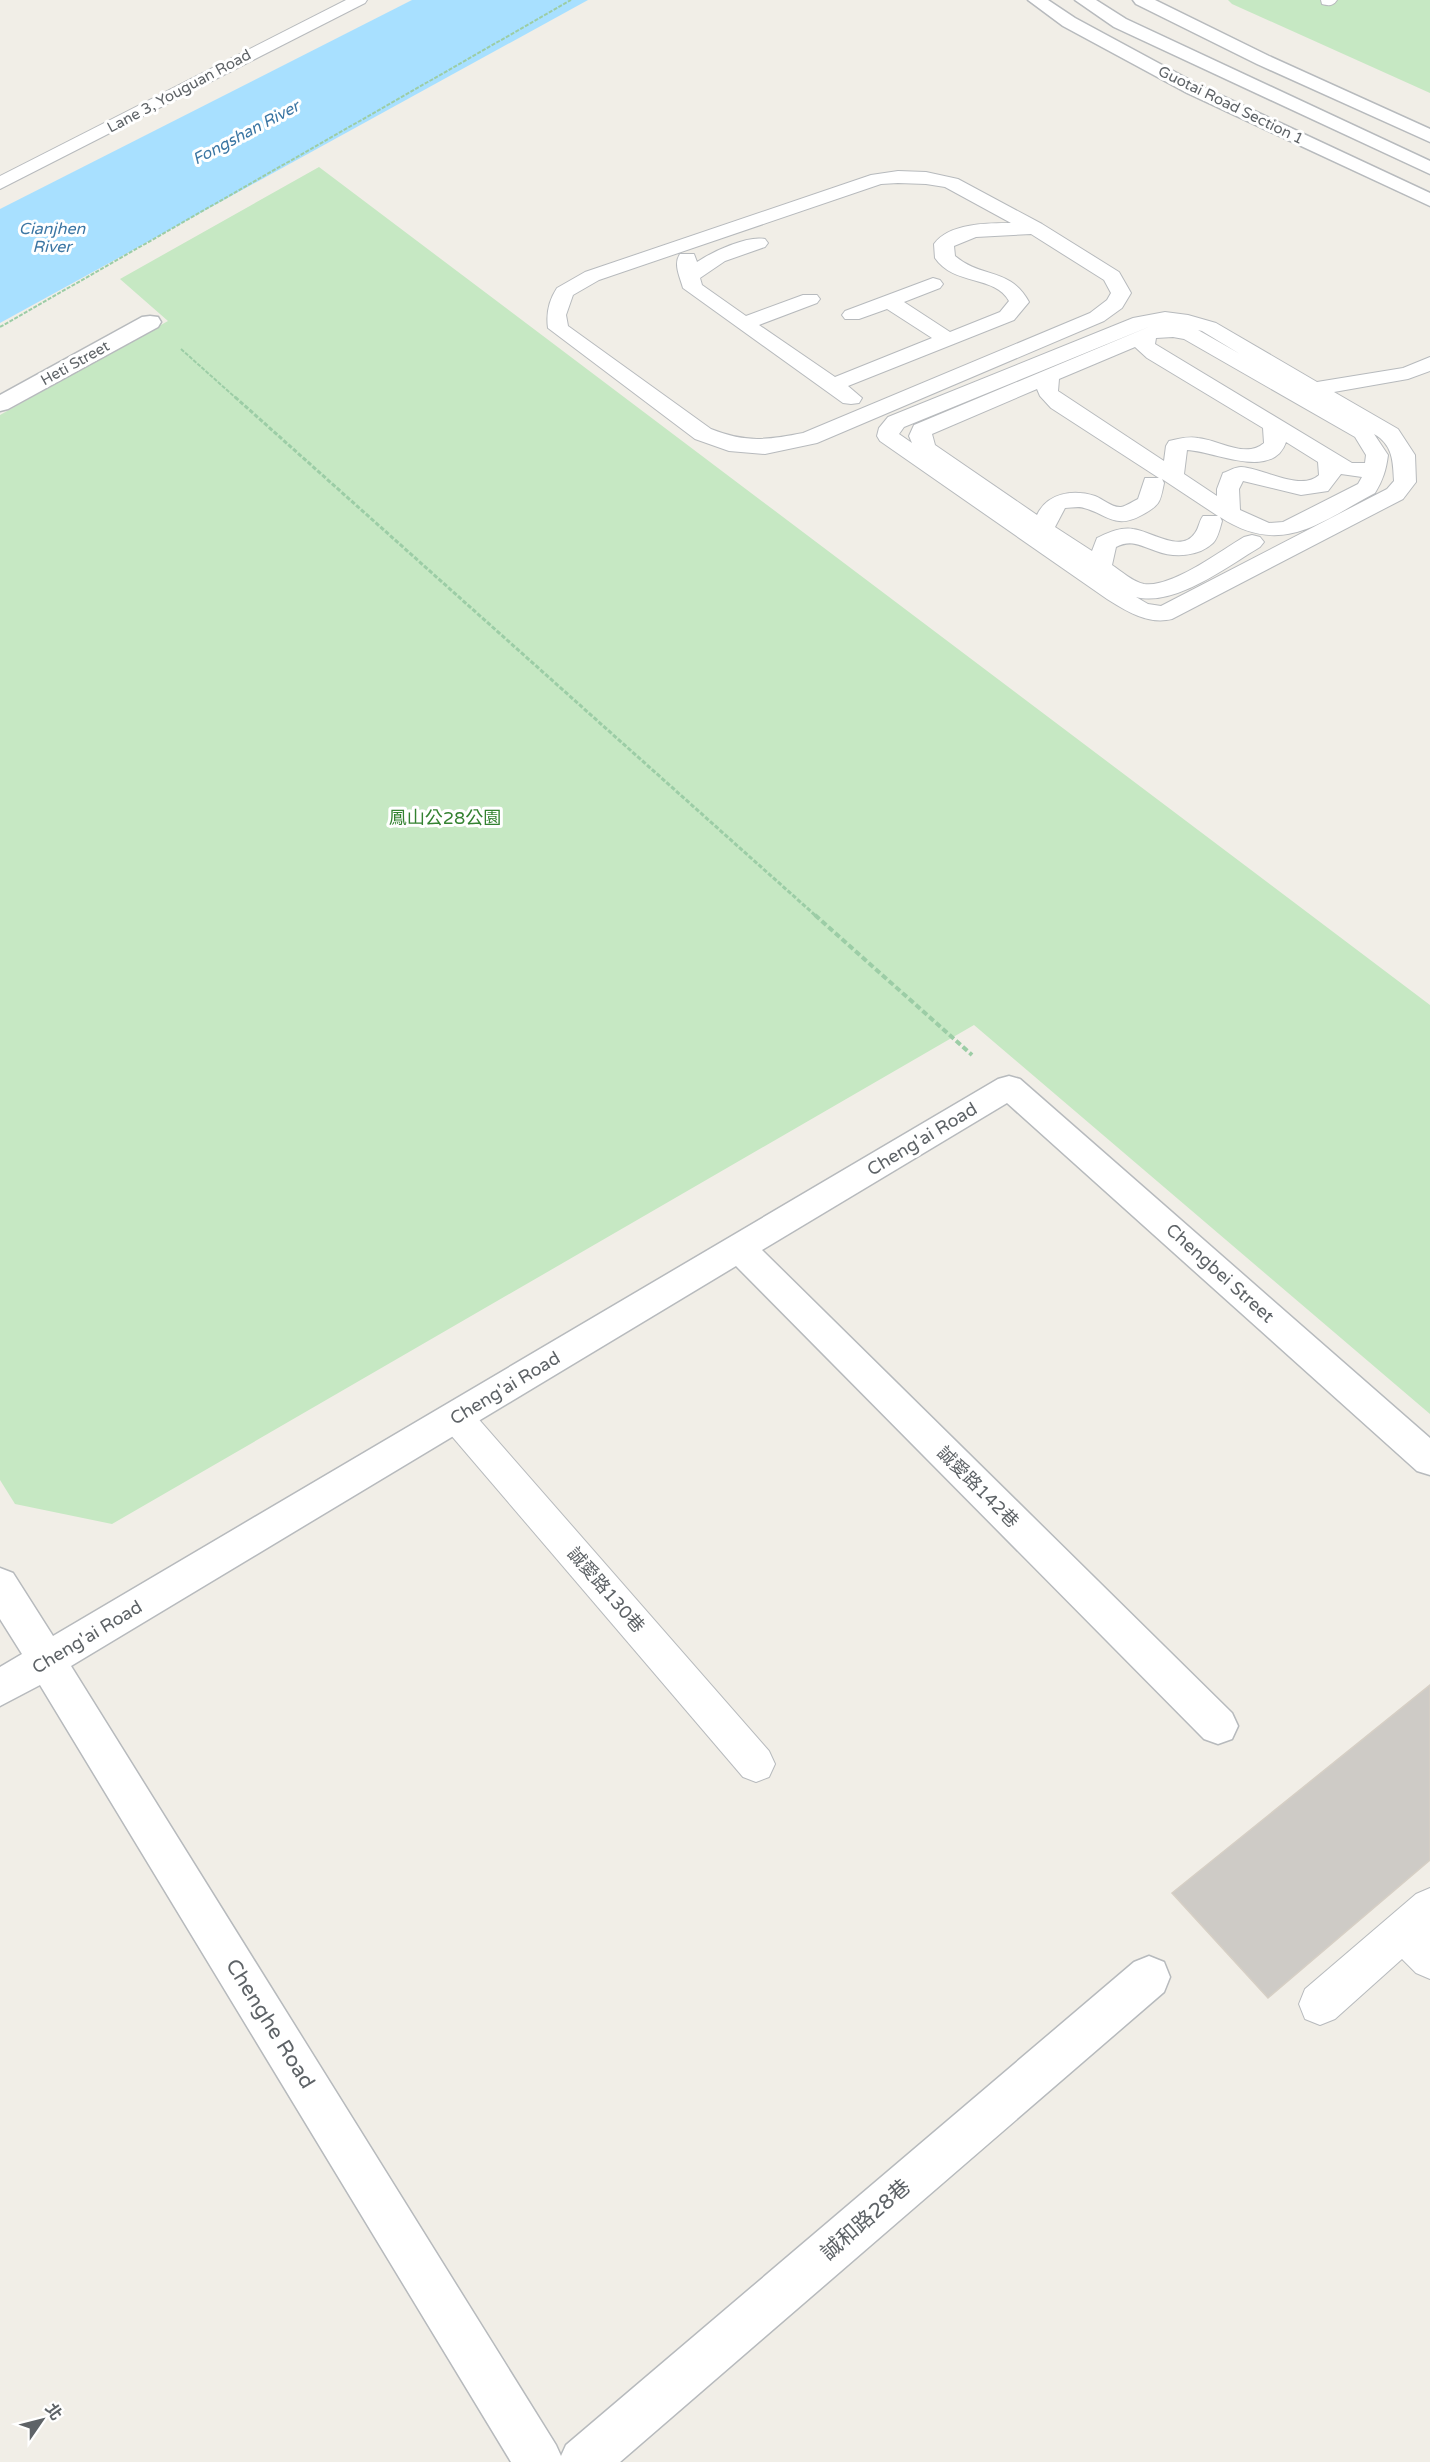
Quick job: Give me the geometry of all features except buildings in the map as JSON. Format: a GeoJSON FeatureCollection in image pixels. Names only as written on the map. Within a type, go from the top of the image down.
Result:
{"type":"FeatureCollection","features":[{"type":"Feature","properties":{"kind":"street","name":"Guotai Road Section 1"},"geometry":{"type":"LineString","coordinates":[[1038,0],[1069,22],[1193,89],[1430,200]]}},
{"type":"Feature","properties":{"kind":"street","name":"Guotai Road Section 1"},"geometry":{"type":"LineString","coordinates":[[1084,0],[1120,23],[1430,168]]}},
{"type":"Feature","properties":{"kind":"street"},"geometry":{"type":"LineString","coordinates":[[1142,0],[1252,55],[1430,136]]}},
{"type":"Feature","properties":{"kind":"street","name":"Heti Street"},"geometry":{"type":"LineString","coordinates":[[0,404],[150,321]]}},
{"type":"Feature","properties":{"kind":"street","name":"Cheng'ai Road"},"geometry":{"type":"LineString","coordinates":[[0,1688],[1009,1087]]}},
{"type":"Feature","properties":{"kind":"street","name":"Chengbei Street"},"geometry":{"type":"LineString","coordinates":[[1009,1087],[1430,1460]]}},
{"type":"Feature","properties":{"kind":"street","name":"誠愛路142巷"},"geometry":{"type":"LineString","coordinates":[[739,1248],[1218,1726]]}},
{"type":"Feature","properties":{"kind":"street","name":"Chenghe Road"},"geometry":{"type":"LineString","coordinates":[[0,1585],[539,2462]]}},
{"type":"Feature","properties":{"kind":"street","name":"誠和路28巷"},"geometry":{"type":"LineString","coordinates":[[583,2462],[1149,1977]]}},
{"type":"Feature","properties":{"kind":"lane","name":"Lane 3, Youguan Road"},"geometry":{"type":"LineString","coordinates":[[0,183],[359,0]]}},
{"type":"Feature","properties":{"kind":"lane"},"geometry":{"type":"LineString","coordinates":[[926,178],[951,183],[1035,228],[1112,276],[1121,293],[1115,304],[1096,317],[873,413],[809,438],[765,447],[729,444],[703,434],[558,328],[556,315],[564,292],[592,276],[878,179],[926,178]]}},
{"type":"Feature","properties":{"kind":"lane"},"geometry":{"type":"LineString","coordinates":[[903,196],[941,199]]}},
{"type":"Feature","properties":{"kind":"lane"},"geometry":{"type":"LineString","coordinates":[[833,385],[1007,316],[1019,302],[1014,291],[999,281],[966,273],[945,258],[944,244],[953,236],[975,232],[1035,228]]}},
{"type":"Feature","properties":{"kind":"lane"},"geometry":{"type":"LineString","coordinates":[[689,276],[718,257],[772,238]]}},
{"type":"Feature","properties":{"kind":"lane"},"geometry":{"type":"LineString","coordinates":[[688,245],[687,267],[693,288],[873,413]]}},
{"type":"Feature","properties":{"kind":"lane"},"geometry":{"type":"LineString","coordinates":[[852,315],[933,284]]}},
{"type":"Feature","properties":{"kind":"lane"},"geometry":{"type":"LineString","coordinates":[[744,323],[810,299]]}},
{"type":"Feature","properties":{"kind":"lane"},"geometry":{"type":"LineString","coordinates":[[889,301],[947,339]]}},
{"type":"Feature","properties":{"kind":"lane"},"geometry":{"type":"LineString","coordinates":[[1252,542],[1180,583],[1159,590],[1139,591],[1100,568],[926,449],[920,436],[922,430],[1036,377],[1140,322],[1165,318],[1209,327],[1390,434],[1398,442],[1406,461],[1406,482],[1395,494],[1296,543],[1164,614],[1141,610],[888,436],[890,428],[896,422],[1036,377],[1147,334],[1173,331],[1190,334],[1363,433],[1373,471]]}},
{"type":"Feature","properties":{"kind":"lane"},"geometry":{"type":"LineString","coordinates":[[1147,334],[1144,346],[1154,354],[1346,469],[1373,471],[1406,461]]}},
{"type":"Feature","properties":{"kind":"lane"},"geometry":{"type":"LineString","coordinates":[[1010,353],[1036,377]]}},
{"type":"Feature","properties":{"kind":"lane"},"geometry":{"type":"LineString","coordinates":[[1314,389],[1408,373],[1430,363]]}},
{"type":"Feature","properties":{"kind":"lane"},"geometry":{"type":"LineString","coordinates":[[1036,377],[1024,396],[1033,405],[1163,480],[1220,517],[1267,530],[1287,529],[1373,471],[1390,434]]}},
{"type":"Feature","properties":{"kind":"lane"},"geometry":{"type":"LineString","coordinates":[[1043,528],[1052,507],[1060,501],[1088,501],[1112,513],[1127,513],[1149,502],[1163,480],[1177,446],[1187,442],[1206,444],[1246,455],[1264,453],[1275,444],[1273,424]]}},
{"type":"Feature","properties":{"kind":"lane"},"geometry":{"type":"LineString","coordinates":[[1100,568],[1105,543],[1114,537],[1128,535],[1143,537],[1167,550],[1183,550],[1205,538],[1220,517],[1231,478],[1241,474],[1301,488],[1320,486],[1330,476],[1329,458]]}},
{"type":"Feature","properties":{"kind":"lane"},"geometry":{"type":"LineString","coordinates":[[1220,517],[1226,530],[1252,542],[1296,543]]}},
{"type":"Feature","properties":{"kind":"lane","name":"誠愛路130巷"},"geometry":{"type":"LineString","coordinates":[[456,1417],[756,1764]]}},
{"type":"Feature","properties":{"kind":"lane"},"geometry":{"type":"LineString","coordinates":[[1320,2004],[1421,1933]]}},
{"type":"Feature","properties":{"kind":"path"},"geometry":{"type":"LineString","coordinates":[[0,327],[571,0]]}},
{"type":"Feature","properties":{"kind":"path"},"geometry":{"type":"LineString","coordinates":[[150,321],[1009,1087]]}},
{"type":"Feature","properties":{"kind":"green space"},"geometry":{"type":"Polygon","coordinates":[[[1228,0],[1430,0],[1430,93],[1232,4],[1228,0]]]}},
{"type":"Feature","properties":{"kind":"green space","name":"鳳山公28公園"},"geometry":{"type":"Polygon","coordinates":[[[319,167],[1430,1005],[1430,1414],[974,1025],[112,1524],[15,1504],[0,1480],[0,415],[168,321],[120,279],[319,167]]]}},
{"type":"Feature","properties":{"kind":"water","name":"Cianjhen River"},"geometry":{"type":"Polygon","coordinates":[[[412,0],[588,0],[0,323],[0,209],[412,0]]]}},
{"type":"Feature","properties":{"kind":"water label","name":"Fongshan River"},"geometry":{"type":"Point","coordinates":[246,133]}}]}
